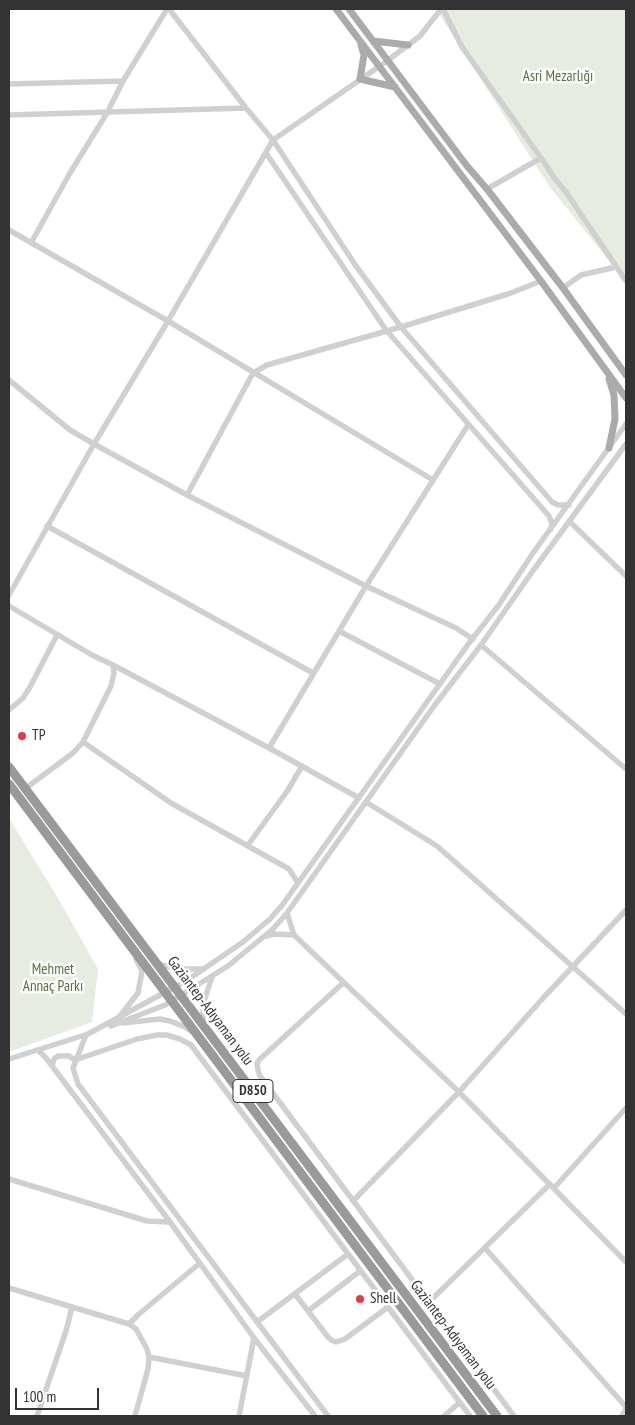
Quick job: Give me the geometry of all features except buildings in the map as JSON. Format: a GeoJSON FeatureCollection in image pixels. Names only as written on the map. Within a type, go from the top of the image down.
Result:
{"type":"FeatureCollection","features":[{"type":"Feature","properties":{"kind":"highway","name":"Gaziantep-Adıyaman yolu"},"geometry":{"type":"LineString","coordinates":[[9,766],[157,964],[200,1038],[483,1416]]}},
{"type":"Feature","properties":{"kind":"highway","name":"Gaziantep-Adıyaman yolu"},"geometry":{"type":"LineString","coordinates":[[9,784],[130,948],[203,1024],[497,1416]]}},
{"type":"Feature","properties":{"kind":"main road"},"geometry":{"type":"LineString","coordinates":[[336,9],[541,281],[626,398]]}},
{"type":"Feature","properties":{"kind":"main road"},"geometry":{"type":"LineString","coordinates":[[349,9],[466,166],[487,189],[563,288],[626,375]]}},
{"type":"Feature","properties":{"kind":"main road"},"geometry":{"type":"LineString","coordinates":[[373,41],[408,45]]}},
{"type":"Feature","properties":{"kind":"main road"},"geometry":{"type":"LineString","coordinates":[[361,42],[364,54],[360,79],[394,87]]}},
{"type":"Feature","properties":{"kind":"main road"},"geometry":{"type":"LineString","coordinates":[[607,374],[614,395],[615,419],[610,448]]}},
{"type":"Feature","properties":{"kind":"street"},"geometry":{"type":"LineString","coordinates":[[31,243],[123,82],[168,9],[273,140],[356,266],[401,327],[552,502],[568,506]]}},
{"type":"Feature","properties":{"kind":"street"},"geometry":{"type":"LineString","coordinates":[[9,595],[94,444],[273,140],[420,36],[442,9],[462,47],[626,281]]}},
{"type":"Feature","properties":{"kind":"street"},"geometry":{"type":"LineString","coordinates":[[9,84],[123,82]]}},
{"type":"Feature","properties":{"kind":"street"},"geometry":{"type":"LineString","coordinates":[[9,115],[246,108]]}},
{"type":"Feature","properties":{"kind":"street"},"geometry":{"type":"LineString","coordinates":[[266,153],[386,330],[549,516],[552,528]]}},
{"type":"Feature","properties":{"kind":"street"},"geometry":{"type":"LineString","coordinates":[[487,189],[541,158]]}},
{"type":"Feature","properties":{"kind":"street"},"geometry":{"type":"LineString","coordinates":[[9,230],[168,321],[433,480]]}},
{"type":"Feature","properties":{"kind":"street"},"geometry":{"type":"LineString","coordinates":[[563,288],[581,276],[616,267]]}},
{"type":"Feature","properties":{"kind":"street"},"geometry":{"type":"LineString","coordinates":[[187,495],[253,373],[267,365],[401,327],[541,281]]}},
{"type":"Feature","properties":{"kind":"street"},"geometry":{"type":"LineString","coordinates":[[9,380],[70,430],[94,444],[187,495],[366,586],[456,628],[473,640]]}},
{"type":"Feature","properties":{"kind":"street"},"geometry":{"type":"LineString","coordinates":[[9,1059],[86,1035],[164,1005],[173,994],[204,969],[243,942],[270,919],[283,904],[498,606],[626,424]]}},
{"type":"Feature","properties":{"kind":"street"},"geometry":{"type":"LineString","coordinates":[[269,748],[366,586],[468,425]]}},
{"type":"Feature","properties":{"kind":"street"},"geometry":{"type":"LineString","coordinates":[[328,1416],[78,1084],[73,1068],[75,1060],[86,1035],[118,1018],[212,977],[273,929],[287,913],[434,706],[481,645],[569,521],[625,447]]}},
{"type":"Feature","properties":{"kind":"street"},"geometry":{"type":"LineString","coordinates":[[569,521],[626,576]]}},
{"type":"Feature","properties":{"kind":"street"},"geometry":{"type":"LineString","coordinates":[[47,526],[313,673]]}},
{"type":"Feature","properties":{"kind":"street"},"geometry":{"type":"LineString","coordinates":[[9,606],[57,635],[359,798]]}},
{"type":"Feature","properties":{"kind":"street"},"geometry":{"type":"LineString","coordinates":[[339,631],[440,684]]}},
{"type":"Feature","properties":{"kind":"street"},"geometry":{"type":"LineString","coordinates":[[9,710],[23,698],[57,635]]}},
{"type":"Feature","properties":{"kind":"street"},"geometry":{"type":"LineString","coordinates":[[481,645],[626,769]]}},
{"type":"Feature","properties":{"kind":"street"},"geometry":{"type":"LineString","coordinates":[[26,788],[73,754],[82,742],[111,686],[114,673],[113,665]]}},
{"type":"Feature","properties":{"kind":"street"},"geometry":{"type":"LineString","coordinates":[[82,742],[171,803],[289,869],[298,883]]}},
{"type":"Feature","properties":{"kind":"street"},"geometry":{"type":"LineString","coordinates":[[248,846],[288,790],[302,766]]}},
{"type":"Feature","properties":{"kind":"street"},"geometry":{"type":"LineString","coordinates":[[366,802],[437,846],[626,1014]]}},
{"type":"Feature","properties":{"kind":"street"},"geometry":{"type":"LineString","coordinates":[[353,1201],[459,1092],[626,910]]}},
{"type":"Feature","properties":{"kind":"street"},"geometry":{"type":"LineString","coordinates":[[287,913],[294,935],[459,1092],[626,1262]]}},
{"type":"Feature","properties":{"kind":"street"},"geometry":{"type":"LineString","coordinates":[[264,936],[276,934],[294,935]]}},
{"type":"Feature","properties":{"kind":"street"},"geometry":{"type":"LineString","coordinates":[[118,1018],[138,993],[140,983],[142,971],[130,948]]}},
{"type":"Feature","properties":{"kind":"street"},"geometry":{"type":"LineString","coordinates":[[157,964],[181,969],[204,969]]}},
{"type":"Feature","properties":{"kind":"street"},"geometry":{"type":"LineString","coordinates":[[203,1024],[203,1004],[212,977]]}},
{"type":"Feature","properties":{"kind":"street"},"geometry":{"type":"LineString","coordinates":[[343,982],[257,1063],[260,1076],[514,1416]]}},
{"type":"Feature","properties":{"kind":"street"},"geometry":{"type":"LineString","coordinates":[[114,1024],[147,1020],[170,1021],[183,1026],[200,1038]]}},
{"type":"Feature","properties":{"kind":"street"},"geometry":{"type":"LineString","coordinates":[[75,1060],[137,1039],[157,1035],[167,1035],[180,1039],[190,1045],[468,1414],[461,1416]]}},
{"type":"Feature","properties":{"kind":"street"},"geometry":{"type":"LineString","coordinates":[[38,1050],[170,1222],[254,1338],[315,1416]]}},
{"type":"Feature","properties":{"kind":"street"},"geometry":{"type":"LineString","coordinates":[[52,1066],[54,1059],[58,1056],[69,1056],[75,1060]]}},
{"type":"Feature","properties":{"kind":"street"},"geometry":{"type":"LineString","coordinates":[[429,1302],[552,1186],[626,1108]]}},
{"type":"Feature","properties":{"kind":"street"},"geometry":{"type":"LineString","coordinates":[[9,1179],[147,1220],[170,1222]]}},
{"type":"Feature","properties":{"kind":"street"},"geometry":{"type":"LineString","coordinates":[[485,1248],[626,1408],[622,1416]]}},
{"type":"Feature","properties":{"kind":"street"},"geometry":{"type":"LineString","coordinates":[[257,1322],[348,1254]]}},
{"type":"Feature","properties":{"kind":"street"},"geometry":{"type":"LineString","coordinates":[[129,1324],[200,1263]]}},
{"type":"Feature","properties":{"kind":"street"},"geometry":{"type":"LineString","coordinates":[[308,1311],[360,1271]]}},
{"type":"Feature","properties":{"kind":"street"},"geometry":{"type":"LineString","coordinates":[[9,1288],[129,1324],[136,1329],[150,1357],[135,1416]]}},
{"type":"Feature","properties":{"kind":"street"},"geometry":{"type":"LineString","coordinates":[[295,1294],[328,1337],[336,1342],[345,1338],[388,1308]]}},
{"type":"Feature","properties":{"kind":"street"},"geometry":{"type":"LineString","coordinates":[[37,1416],[66,1331],[72,1307]]}},
{"type":"Feature","properties":{"kind":"street"},"geometry":{"type":"LineString","coordinates":[[239,1416],[254,1338]]}},
{"type":"Feature","properties":{"kind":"street"},"geometry":{"type":"LineString","coordinates":[[150,1357],[247,1376]]}},
{"type":"Feature","properties":{"kind":"street"},"geometry":{"type":"LineString","coordinates":[[444,1416],[459,1403]]}},
{"type":"Feature","properties":{"kind":"green space","name":"Asri Mezarlığı"},"geometry":{"type":"Polygon","coordinates":[[[436,9],[626,9],[626,282],[549,186],[436,9]]]}},
{"type":"Feature","properties":{"kind":"green space","name":"Mehmet Annaç Parkı"},"geometry":{"type":"Polygon","coordinates":[[[9,818],[98,969],[92,1022],[9,1052],[9,818]]]}},
{"type":"Feature","properties":{"kind":"place","name":"TP"},"geometry":{"type":"Point","coordinates":[22,736]}},
{"type":"Feature","properties":{"kind":"place","name":"Shell"},"geometry":{"type":"Point","coordinates":[360,1299]}}]}
